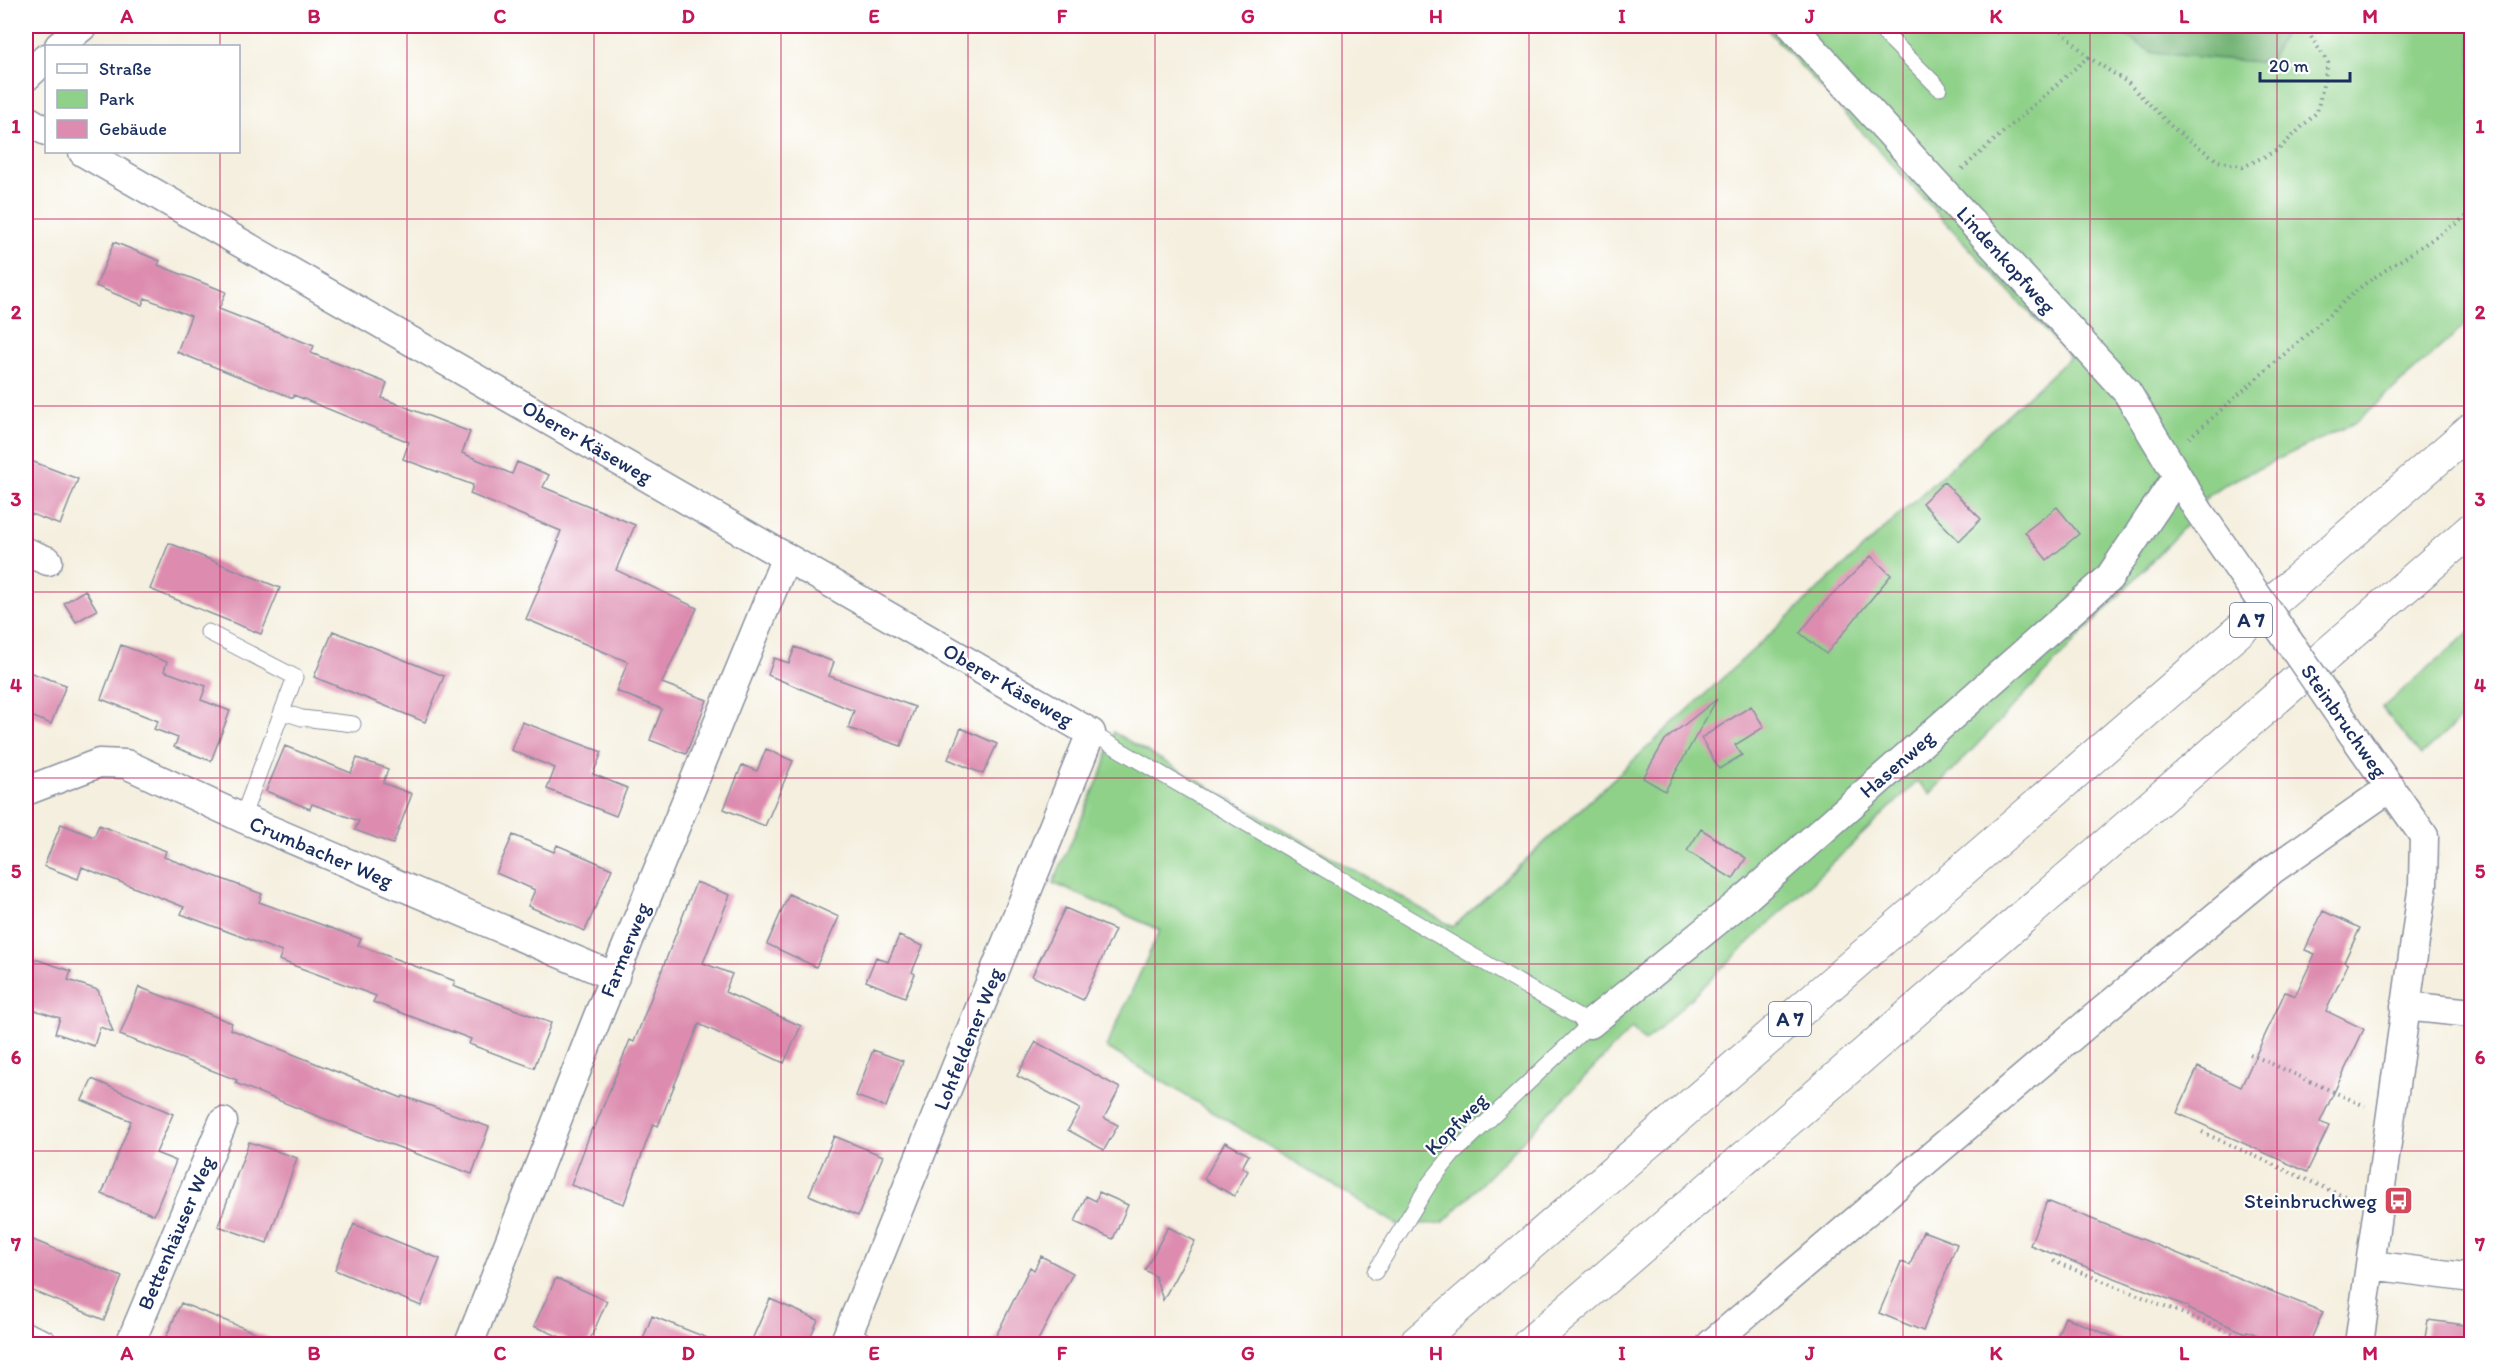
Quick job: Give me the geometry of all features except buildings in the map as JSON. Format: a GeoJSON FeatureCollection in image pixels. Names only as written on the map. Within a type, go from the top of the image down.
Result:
{"type":"FeatureCollection","features":[{"type":"Feature","properties":{"kind":"highway","name":"A 7"},"geometry":{"type":"LineString","coordinates":[[1416,1344],[2472,429]]}},
{"type":"Feature","properties":{"kind":"highway"},"geometry":{"type":"LineString","coordinates":[[1529,1344],[2472,530]]}},
{"type":"Feature","properties":{"kind":"street"},"geometry":{"type":"LineString","coordinates":[[60,45],[82,26]]}},
{"type":"Feature","properties":{"kind":"street","name":"Lindenkopfweg"},"geometry":{"type":"LineString","coordinates":[[1792,26],[2127,392],[2198,510]]}},
{"type":"Feature","properties":{"kind":"street"},"geometry":{"type":"LineString","coordinates":[[26,77],[45,59]]}},
{"type":"Feature","properties":{"kind":"street"},"geometry":{"type":"LineString","coordinates":[[26,118],[45,130]]}},
{"type":"Feature","properties":{"kind":"street","name":"Oberer Käseweg"},"geometry":{"type":"LineString","coordinates":[[85,153],[1091,733]]}},
{"type":"Feature","properties":{"kind":"street","name":"Hasenweg"},"geometry":{"type":"LineString","coordinates":[[1590,1024],[1748,896],[2109,578],[2171,468]]}},
{"type":"Feature","properties":{"kind":"street","name":"Steinbruchweg"},"geometry":{"type":"LineString","coordinates":[[2198,510],[2424,836],[2423,884],[2359,1344]]}},
{"type":"Feature","properties":{"kind":"street","name":"Farmerweg"},"geometry":{"type":"LineString","coordinates":[[469,1344],[786,557]]}},
{"type":"Feature","properties":{"kind":"street","name":"Lohfeldener Weg"},"geometry":{"type":"LineString","coordinates":[[855,1340],[1091,733]]}},
{"type":"Feature","properties":{"kind":"street","name":"Crumbacher Weg"},"geometry":{"type":"LineString","coordinates":[[26,791],[99,763],[126,764],[242,818],[615,977]]}},
{"type":"Feature","properties":{"kind":"street"},"geometry":{"type":"LineString","coordinates":[[1711,1344],[2089,1022],[2272,870],[2391,788]]}},
{"type":"Feature","properties":{"kind":"street"},"geometry":{"type":"LineString","coordinates":[[2405,1006],[2472,1013]]}},
{"type":"Feature","properties":{"kind":"street","name":"Bettenhäuser Weg"},"geometry":{"type":"LineString","coordinates":[[130,1344],[223,1122]]}},
{"type":"Feature","properties":{"kind":"street"},"geometry":{"type":"LineString","coordinates":[[2371,1266],[2472,1278]]}},
{"type":"Feature","properties":{"kind":"street"},"geometry":{"type":"LineString","coordinates":[[26,1337],[43,1344]]}},
{"type":"Feature","properties":{"kind":"lane"},"geometry":{"type":"LineString","coordinates":[[1877,26],[1939,88]]}},
{"type":"Feature","properties":{"kind":"lane"},"geometry":{"type":"LineString","coordinates":[[208,632],[296,678],[242,818]]}},
{"type":"Feature","properties":{"kind":"lane"},"geometry":{"type":"LineString","coordinates":[[283,712],[302,718],[353,724]]}},
{"type":"Feature","properties":{"kind":"lane"},"geometry":{"type":"LineString","coordinates":[[1091,733],[1590,1024]]}},
{"type":"Feature","properties":{"kind":"lane","name":"Kopfweg"},"geometry":{"type":"LineString","coordinates":[[1375,1272],[1431,1181],[1453,1154],[1590,1024]]}},
{"type":"Feature","properties":{"kind":"path"},"geometry":{"type":"LineString","coordinates":[[2057,26],[2088,57],[2127,82],[2172,128],[2218,161],[2243,167],[2278,150],[2317,112],[2328,63],[2304,26]]}},
{"type":"Feature","properties":{"kind":"path"},"geometry":{"type":"LineString","coordinates":[[1986,148],[2088,57]]}},
{"type":"Feature","properties":{"kind":"path"},"geometry":{"type":"LineString","coordinates":[[2171,468],[2363,285],[2472,213]]}},
{"type":"Feature","properties":{"kind":"path"},"geometry":{"type":"LineString","coordinates":[[2250,1054],[2372,1109],[2391,1112]]}},
{"type":"Feature","properties":{"kind":"path"},"geometry":{"type":"LineString","coordinates":[[2202,1132],[2338,1194],[2379,1202]]}},
{"type":"Feature","properties":{"kind":"path"},"geometry":{"type":"LineString","coordinates":[[2053,1261],[2259,1344]]}},
{"type":"Feature","properties":{"kind":"green space"},"geometry":{"type":"Polygon","coordinates":[[[1764,26],[2111,26],[2153,53],[2283,35],[2273,26],[2471,26],[2471,320],[2356,422],[2224,485],[2208,496],[2188,523],[1930,794],[1917,782],[1645,1042],[1632,1028],[1443,1223],[1398,1225],[1106,1047],[1160,930],[1053,883],[1104,767],[1113,732],[1453,927],[2070,357],[1764,26]]]}},
{"type":"Feature","properties":{"kind":"green space"},"geometry":{"type":"Polygon","coordinates":[[[2111,26],[2273,26],[2283,35],[2269,63],[2153,53],[2111,26]]]}},
{"type":"Feature","properties":{"kind":"green space"},"geometry":{"type":"Polygon","coordinates":[[[2471,631],[2471,710],[2421,755],[2382,708],[2471,631]]]}},
{"type":"Feature","properties":{"kind":"place","name":"Steinbruchweg"},"geometry":{"type":"Point","coordinates":[2398,1201]}}]}
